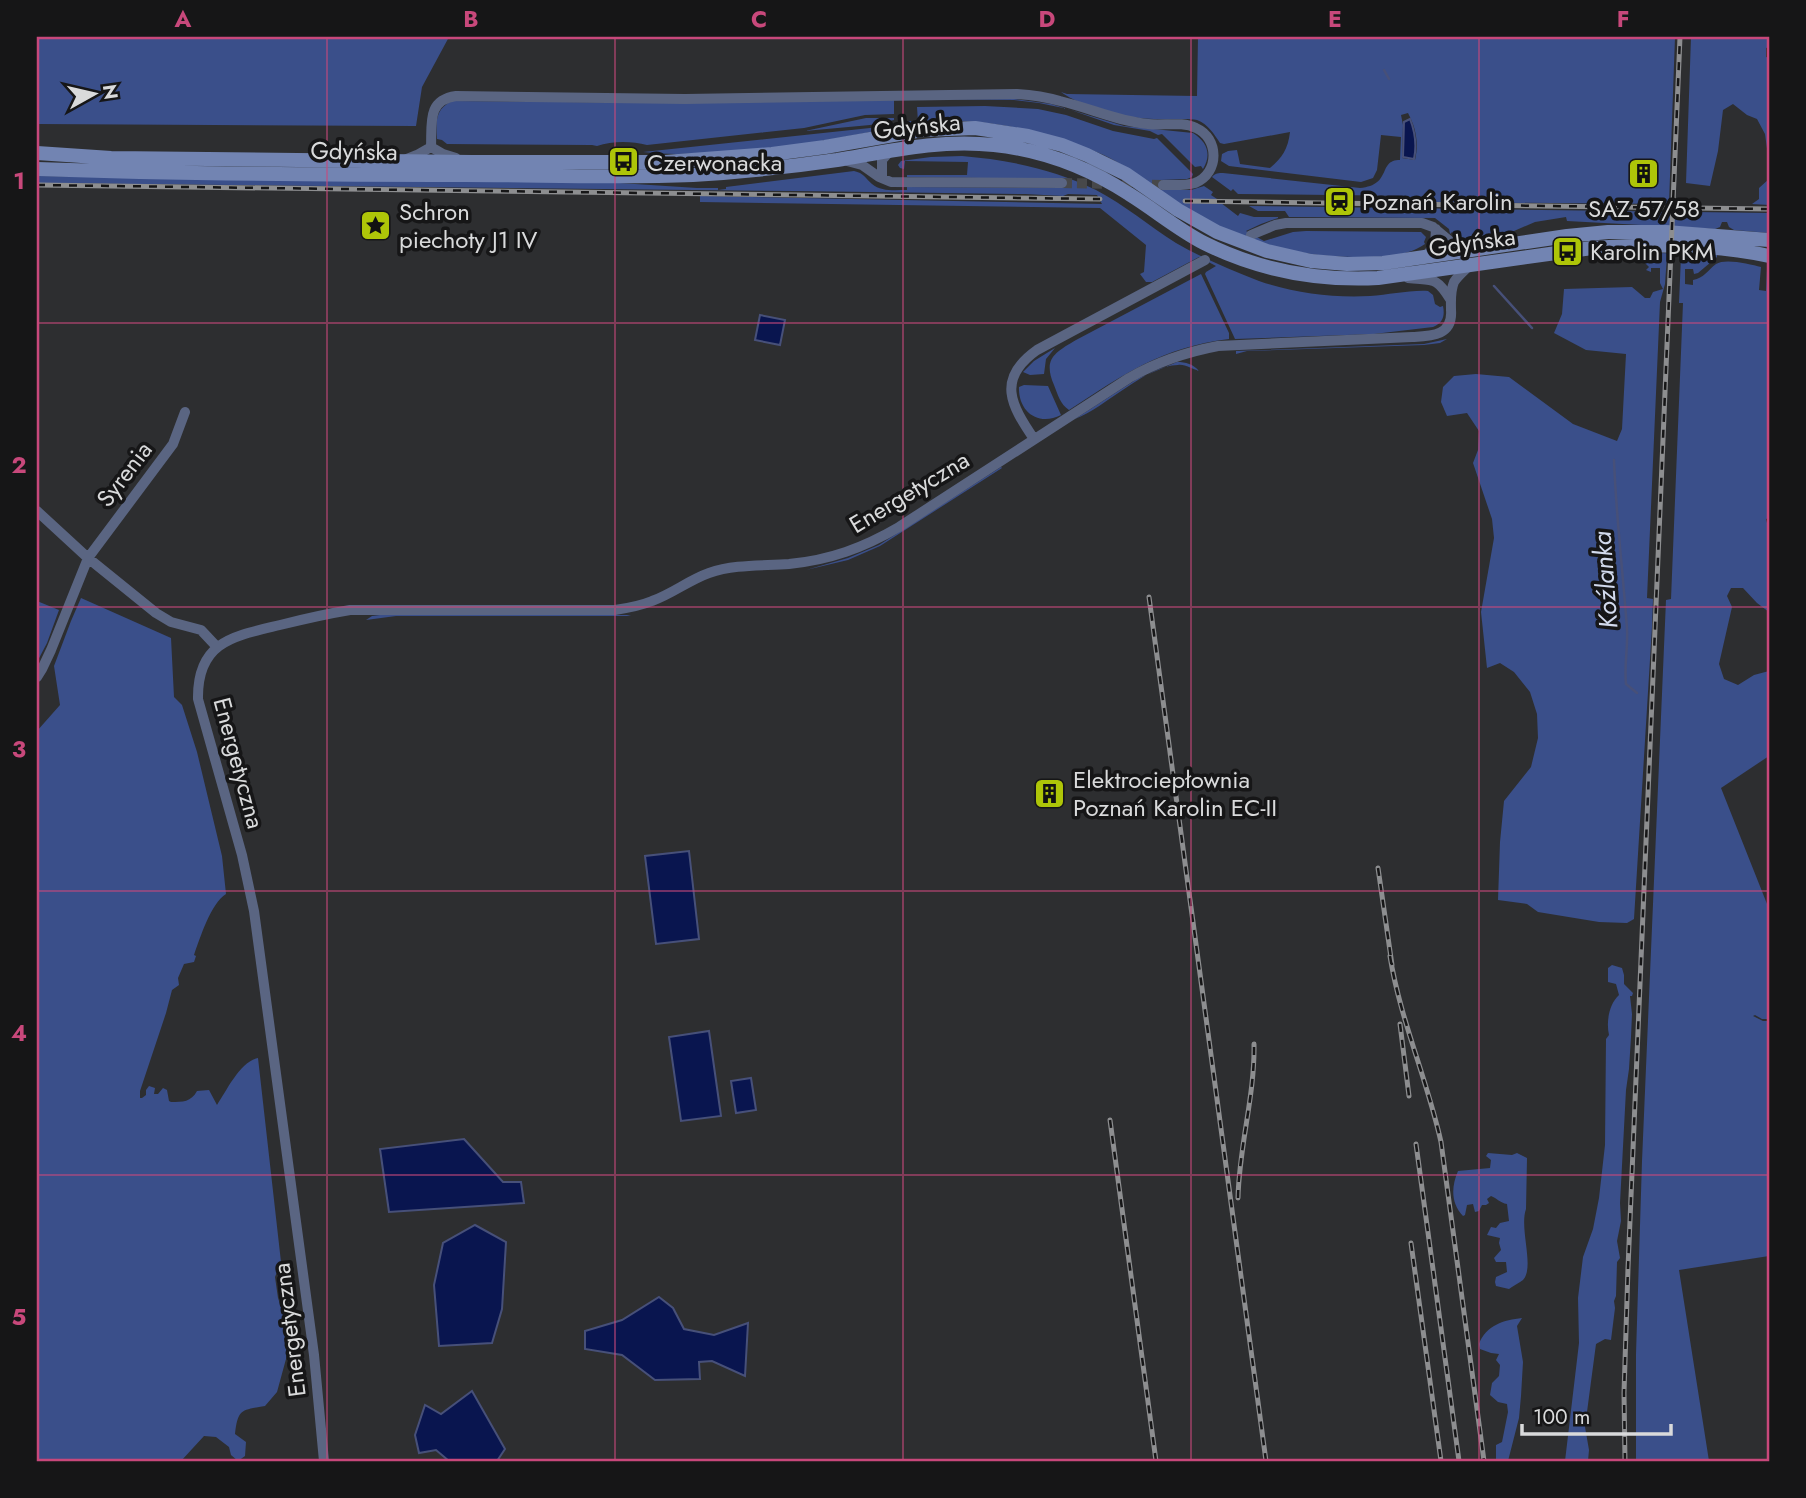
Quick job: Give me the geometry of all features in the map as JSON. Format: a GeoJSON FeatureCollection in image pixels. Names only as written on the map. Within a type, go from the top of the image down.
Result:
{"type":"FeatureCollection","features":[{"type":"Feature","properties":{"kind":"main road","name":"Gdyńska"},"geometry":{"type":"LineString","coordinates":[[37,153],[111,158],[665,162],[733,158],[825,147],[922,130],[984,129],[1036,138],[1087,155],[1126,174],[1178,210],[1233,240],[1311,261],[1383,263],[1424,257],[1470,258],[1617,246],[1696,247],[1769,256]]}},
{"type":"Feature","properties":{"kind":"main road","name":"Gdyńska"},"geometry":{"type":"LineString","coordinates":[[37,169],[656,176],[779,168],[927,144],[962,143],[997,145],[1032,152],[1076,166],[1130,194],[1182,230],[1213,247],[1287,272],[1320,277],[1355,279],[1397,276],[1567,236],[1608,232],[1666,232],[1769,240]]}},
{"type":"Feature","properties":{"kind":"street"},"geometry":{"type":"LineString","coordinates":[[431,146],[433,114],[437,103],[446,97],[456,96],[685,99],[1017,94],[1061,101],[1127,121],[1152,125],[1188,125],[1200,130],[1209,138],[1213,148],[1214,158],[1210,170],[1196,182],[1187,185],[1163,185]]}},
{"type":"Feature","properties":{"kind":"street"},"geometry":{"type":"LineString","coordinates":[[401,162],[431,146]]}},
{"type":"Feature","properties":{"kind":"street"},"geometry":{"type":"LineString","coordinates":[[431,146],[443,154],[472,162]]}},
{"type":"Feature","properties":{"kind":"street"},"geometry":{"type":"LineString","coordinates":[[882,178],[883,158],[894,149]]}},
{"type":"Feature","properties":{"kind":"street"},"geometry":{"type":"LineString","coordinates":[[841,159],[862,165],[887,181],[1062,183]]}},
{"type":"Feature","properties":{"kind":"street"},"geometry":{"type":"LineString","coordinates":[[1251,235],[1275,225],[1304,222],[1422,223],[1432,226],[1470,258]]}},
{"type":"Feature","properties":{"kind":"street"},"geometry":{"type":"LineString","coordinates":[[1424,257],[1430,253],[1437,241],[1436,229]]}},
{"type":"Feature","properties":{"kind":"street","name":"Energetyczna"},"geometry":{"type":"LineString","coordinates":[[324,1461],[314,1355],[254,911],[242,855],[198,699],[200,672],[217,647],[245,633],[350,610],[628,608],[654,601],[691,581],[718,571],[743,566],[791,564],[824,559],[861,548],[1129,378],[1170,358],[1233,345],[1437,334],[1450,324],[1450,299],[1455,280],[1470,258]]}},
{"type":"Feature","properties":{"kind":"street"},"geometry":{"type":"LineString","coordinates":[[1034,439],[1019,416],[1011,397],[1012,382],[1020,364],[1048,344],[1205,260]]}},
{"type":"Feature","properties":{"kind":"street"},"geometry":{"type":"LineString","coordinates":[[1397,276],[1436,282],[1450,299]]}},
{"type":"Feature","properties":{"kind":"street","name":"Syrenia"},"geometry":{"type":"LineString","coordinates":[[37,677],[51,650],[88,558],[173,444],[185,412]]}},
{"type":"Feature","properties":{"kind":"street"},"geometry":{"type":"LineString","coordinates":[[37,511],[88,558],[156,613],[171,622],[201,630],[217,647]]}},
{"type":"Feature","properties":{"kind":"shaded area"},"geometry":{"type":"Polygon","coordinates":[[[37,37],[449,37],[422,87],[416,126],[37,124],[37,37]]]}},
{"type":"Feature","properties":{"kind":"shaded area"},"geometry":{"type":"Polygon","coordinates":[[[1198,37],[1675,37],[1669,204],[1414,202],[1408,201],[1407,196],[1340,193],[1238,194],[1212,177],[1223,173],[1360,188],[1370,186],[1381,178],[1389,164],[1400,160],[1401,137],[1381,135],[1377,170],[1373,178],[1361,182],[1229,166],[1221,161],[1222,154],[1237,150],[1240,164],[1270,168],[1284,153],[1290,132],[1224,144],[1197,120],[1118,114],[1080,103],[1061,92],[1197,96],[1198,37]],[[1408,113],[1401,115],[1402,158],[1415,160],[1417,142],[1408,113]]]}},
{"type":"Feature","properties":{"kind":"shaded area"},"geometry":{"type":"Polygon","coordinates":[[[1691,37],[1769,37],[1766,57],[1769,58],[1769,163],[1765,134],[1757,119],[1733,104],[1723,110],[1710,186],[1686,183],[1691,37]]]}},
{"type":"Feature","properties":{"kind":"shaded area"},"geometry":{"type":"Polygon","coordinates":[[[1014,99],[1067,109],[1014,100],[916,100],[1014,99]]]}},
{"type":"Feature","properties":{"kind":"shaded area"},"geometry":{"type":"Polygon","coordinates":[[[894,100],[894,114],[865,115],[804,128],[647,145],[622,142],[597,146],[447,144],[437,139],[440,112],[452,101],[672,103],[894,100]]]}},
{"type":"Feature","properties":{"kind":"shaded area"},"geometry":{"type":"Polygon","coordinates":[[[985,106],[1038,109],[1066,115],[1113,131],[1157,138],[1193,174],[1187,179],[1160,180],[1166,190],[1191,190],[1204,186],[1213,192],[1211,195],[1217,199],[1184,199],[1186,203],[1221,203],[1238,216],[1240,213],[1254,217],[1278,217],[1246,231],[1264,241],[1306,231],[1421,232],[1426,237],[1425,244],[1402,254],[1367,257],[1315,255],[1272,246],[1211,223],[1127,168],[1095,151],[1032,132],[981,122],[923,123],[761,149],[689,154],[643,152],[918,122],[917,107],[985,106]]]}},
{"type":"Feature","properties":{"kind":"shaded area"},"geometry":{"type":"Polygon","coordinates":[[[1071,110],[1124,126],[1193,133],[1202,140],[1207,149],[1206,164],[1203,169],[1201,166],[1195,167],[1162,134],[1114,125],[1071,110]]]}},
{"type":"Feature","properties":{"kind":"shaded area"},"geometry":{"type":"Polygon","coordinates":[[[866,118],[894,120],[805,131],[866,118]]]}},
{"type":"Feature","properties":{"kind":"shaded area"},"geometry":{"type":"Polygon","coordinates":[[[1410,119],[1415,139],[1414,159],[1403,157],[1404,122],[1410,119]]]}},
{"type":"Feature","properties":{"kind":"shaded area"},"geometry":{"type":"Polygon","coordinates":[[[962,156],[997,160],[1064,176],[1117,202],[1186,248],[1259,281],[1299,292],[1342,296],[1428,291],[1433,295],[1435,304],[1443,306],[1444,313],[1439,323],[1433,327],[1374,334],[1235,339],[1205,274],[1216,266],[1199,257],[1152,282],[1146,282],[1140,274],[1144,272],[1146,245],[1100,208],[700,202],[700,196],[1102,204],[1097,195],[37,183],[37,176],[604,182],[718,190],[854,171],[862,174],[876,187],[889,190],[907,190],[907,187],[1064,188],[1058,179],[907,177],[967,175],[968,162],[905,161],[904,169],[898,165],[901,161],[962,156]]]}},
{"type":"Feature","properties":{"kind":"shaded area"},"geometry":{"type":"Polygon","coordinates":[[[1769,179],[1769,205],[1752,204],[1759,199],[1759,188],[1769,179]]]}},
{"type":"Feature","properties":{"kind":"shaded area"},"geometry":{"type":"Polygon","coordinates":[[[1249,206],[1769,213],[1769,233],[1734,230],[1727,222],[1722,222],[1720,227],[1715,229],[1567,221],[1566,217],[1535,222],[1514,231],[1464,238],[1452,232],[1450,234],[1449,229],[1435,218],[1289,217],[1285,211],[1258,211],[1249,206]]]}},
{"type":"Feature","properties":{"kind":"shaded area"},"geometry":{"type":"Polygon","coordinates":[[[1633,255],[1717,255],[1698,273],[1694,274],[1693,269],[1685,269],[1685,284],[1693,285],[1693,280],[1703,276],[1720,262],[1744,263],[1761,267],[1759,290],[1766,291],[1767,268],[1769,269],[1769,518],[1766,519],[1769,531],[1769,612],[1743,588],[1731,588],[1727,596],[1732,607],[1719,664],[1724,679],[1738,685],[1754,675],[1769,671],[1769,756],[1721,788],[1769,909],[1769,1019],[1753,1016],[1763,1021],[1769,1021],[1769,1256],[1679,1270],[1709,1461],[1636,1461],[1636,1354],[1642,1161],[1666,600],[1671,599],[1683,303],[1679,303],[1681,256],[1667,256],[1665,284],[1660,302],[1647,598],[1653,599],[1652,627],[1634,919],[1627,923],[1599,922],[1538,912],[1527,904],[1498,900],[1504,801],[1531,767],[1538,738],[1537,714],[1530,692],[1514,672],[1500,663],[1487,668],[1481,612],[1494,538],[1492,519],[1473,463],[1478,450],[1479,431],[1467,413],[1447,416],[1441,402],[1443,387],[1454,376],[1476,374],[1509,377],[1573,424],[1617,441],[1622,429],[1626,354],[1586,350],[1554,333],[1562,314],[1564,289],[1632,287],[1645,298],[1650,298],[1653,292],[1663,289],[1660,283],[1660,268],[1651,268],[1651,272],[1646,270],[1649,267],[1638,256],[1635,258],[1633,255]]]}},
{"type":"Feature","properties":{"kind":"shaded area"},"geometry":{"type":"Polygon","coordinates":[[[1201,274],[1229,333],[1229,339],[1183,349],[1144,364],[1069,410],[1066,408],[1051,376],[1050,363],[1056,353],[1201,274]]]}},
{"type":"Feature","properties":{"kind":"shaded area"},"geometry":{"type":"Polygon","coordinates":[[[760,315],[785,320],[780,345],[755,340],[760,315]]]}},
{"type":"Feature","properties":{"kind":"shaded area"},"geometry":{"type":"Polygon","coordinates":[[[1447,339],[1440,343],[1424,345],[1247,351],[1236,354],[1236,351],[1424,344],[1447,339]]]}},
{"type":"Feature","properties":{"kind":"shaded area"},"geometry":{"type":"Polygon","coordinates":[[[1055,348],[1046,359],[1044,374],[1030,375],[1023,372],[1034,361],[1055,348]]]}},
{"type":"Feature","properties":{"kind":"shaded area"},"geometry":{"type":"Polygon","coordinates":[[[1183,362],[1199,371],[1181,365],[1165,367],[1183,362]]]}},
{"type":"Feature","properties":{"kind":"shaded area"},"geometry":{"type":"Polygon","coordinates":[[[1149,374],[1087,414],[1075,419],[1137,379],[1149,374]]]}},
{"type":"Feature","properties":{"kind":"shaded area"},"geometry":{"type":"Polygon","coordinates":[[[1048,386],[1061,415],[1037,418],[1026,410],[1019,387],[1048,386]]]}},
{"type":"Feature","properties":{"kind":"shaded area"},"geometry":{"type":"Polygon","coordinates":[[[1001,467],[880,546],[848,560],[806,570],[848,558],[879,545],[1001,467]]]}},
{"type":"Feature","properties":{"kind":"shaded area"},"geometry":{"type":"Polygon","coordinates":[[[81,598],[171,638],[174,697],[182,705],[197,752],[222,856],[226,894],[207,922],[194,955],[194,962],[184,964],[178,978],[179,985],[172,990],[140,1098],[146,1095],[149,1086],[155,1088],[154,1094],[158,1094],[163,1088],[167,1090],[171,1102],[186,1101],[197,1091],[209,1090],[217,1105],[245,1065],[258,1058],[281,1262],[275,1277],[289,1348],[277,1392],[265,1406],[246,1410],[239,1415],[235,1434],[246,1442],[245,1456],[238,1461],[231,1455],[229,1447],[216,1437],[204,1436],[181,1461],[37,1461],[37,731],[60,705],[54,666],[81,598]]]}},
{"type":"Feature","properties":{"kind":"shaded area"},"geometry":{"type":"Polygon","coordinates":[[[37,601],[59,610],[37,662],[37,601]]]}},
{"type":"Feature","properties":{"kind":"shaded area"},"geometry":{"type":"Polygon","coordinates":[[[380,615],[631,616],[396,616],[366,620],[380,615]]]}},
{"type":"Feature","properties":{"kind":"shaded area"},"geometry":{"type":"Polygon","coordinates":[[[689,851],[699,939],[656,944],[645,856],[689,851]]]}},
{"type":"Feature","properties":{"kind":"shaded area"},"geometry":{"type":"Polygon","coordinates":[[[1612,965],[1622,968],[1624,984],[1633,993],[1630,996],[1631,1037],[1626,1090],[1621,1221],[1617,1241],[1620,1258],[1617,1262],[1611,1340],[1605,1339],[1596,1344],[1585,1427],[1588,1461],[1565,1461],[1579,1343],[1578,1298],[1583,1257],[1593,1229],[1605,1145],[1606,1039],[1609,1035],[1608,1019],[1611,1008],[1619,995],[1616,984],[1608,982],[1608,968],[1612,965]]]}},
{"type":"Feature","properties":{"kind":"shaded area"},"geometry":{"type":"Polygon","coordinates":[[[709,1031],[721,1116],[681,1121],[669,1037],[709,1031]]]}},
{"type":"Feature","properties":{"kind":"shaded area"},"geometry":{"type":"Polygon","coordinates":[[[751,1078],[756,1110],[736,1113],[731,1081],[751,1078]]]}},
{"type":"Feature","properties":{"kind":"shaded area"},"geometry":{"type":"Polygon","coordinates":[[[464,1139],[503,1182],[521,1182],[524,1203],[389,1212],[380,1149],[464,1139]]]}},
{"type":"Feature","properties":{"kind":"shaded area"},"geometry":{"type":"Polygon","coordinates":[[[1488,1153],[1517,1153],[1527,1158],[1524,1227],[1528,1266],[1523,1280],[1509,1289],[1496,1286],[1495,1282],[1496,1277],[1507,1272],[1506,1262],[1496,1262],[1494,1258],[1501,1250],[1500,1238],[1487,1235],[1491,1227],[1496,1228],[1500,1223],[1509,1221],[1507,1204],[1491,1196],[1487,1199],[1489,1203],[1482,1205],[1479,1211],[1475,1212],[1473,1204],[1467,1205],[1463,1216],[1453,1195],[1458,1171],[1490,1168],[1491,1160],[1486,1156],[1488,1153]]]}},
{"type":"Feature","properties":{"kind":"shaded area"},"geometry":{"type":"Polygon","coordinates":[[[475,1225],[506,1242],[502,1309],[492,1343],[439,1346],[434,1285],[443,1243],[475,1225]]]}},
{"type":"Feature","properties":{"kind":"shaded area"},"geometry":{"type":"Polygon","coordinates":[[[659,1297],[673,1308],[684,1329],[714,1335],[748,1323],[745,1376],[712,1361],[699,1362],[700,1379],[655,1380],[622,1355],[585,1349],[585,1331],[622,1320],[659,1297]]]}},
{"type":"Feature","properties":{"kind":"shaded area"},"geometry":{"type":"Polygon","coordinates":[[[1522,1318],[1517,1326],[1523,1362],[1519,1418],[1508,1461],[1496,1461],[1496,1445],[1502,1442],[1507,1404],[1498,1402],[1490,1395],[1492,1383],[1499,1376],[1500,1365],[1496,1360],[1499,1354],[1480,1349],[1479,1344],[1491,1328],[1522,1318]]]}},
{"type":"Feature","properties":{"kind":"shaded area"},"geometry":{"type":"Polygon","coordinates":[[[472,1391],[505,1449],[497,1461],[449,1461],[436,1450],[419,1453],[415,1435],[425,1405],[441,1414],[472,1391]]]}},
{"type":"Feature","properties":{"kind":"waterway"},"geometry":{"type":"LineString","coordinates":[[1384,70],[1389,79]]}},
{"type":"Feature","properties":{"kind":"waterway"},"geometry":{"type":"LineString","coordinates":[[1494,286],[1532,328]]}},
{"type":"Feature","properties":{"kind":"waterway","name":"Koźlanka"},"geometry":{"type":"LineString","coordinates":[[1614,460],[1627,629],[1626,684],[1637,693]]}},
{"type":"Feature","properties":{"kind":"tunnel"},"geometry":{"type":"LineString","coordinates":[[1062,183],[1163,185]]}},
{"type":"Feature","properties":{"kind":"railway"},"geometry":{"type":"LineString","coordinates":[[1625,1461],[1628,1268],[1680,37]]}},
{"type":"Feature","properties":{"kind":"railway"},"geometry":{"type":"LineString","coordinates":[[37,185],[1100,199]]}},
{"type":"Feature","properties":{"kind":"railway"},"geometry":{"type":"LineString","coordinates":[[1185,201],[1769,209]]}},
{"type":"Feature","properties":{"kind":"railway"},"geometry":{"type":"LineString","coordinates":[[1149,597],[1266,1461]]}},
{"type":"Feature","properties":{"kind":"railway"},"geometry":{"type":"LineString","coordinates":[[1378,868],[1392,965]]}},
{"type":"Feature","properties":{"kind":"railway"},"geometry":{"type":"LineString","coordinates":[[1390,956],[1400,1003],[1441,1142],[1484,1461]]}},
{"type":"Feature","properties":{"kind":"railway"},"geometry":{"type":"LineString","coordinates":[[1400,1024],[1409,1096]]}},
{"type":"Feature","properties":{"kind":"railway"},"geometry":{"type":"LineString","coordinates":[[1238,1198],[1254,1044]]}},
{"type":"Feature","properties":{"kind":"railway"},"geometry":{"type":"LineString","coordinates":[[1110,1120],[1156,1461]]}},
{"type":"Feature","properties":{"kind":"railway"},"geometry":{"type":"LineString","coordinates":[[1416,1144],[1459,1461]]}},
{"type":"Feature","properties":{"kind":"railway"},"geometry":{"type":"LineString","coordinates":[[1411,1243],[1441,1461]]}},
{"type":"Feature","properties":{"kind":"place","name":"Czerwonacka"},"geometry":{"type":"Point","coordinates":[624,162]}},
{"type":"Feature","properties":{"kind":"place","name":"SAZ 57/58"},"geometry":{"type":"Point","coordinates":[1644,174]}},
{"type":"Feature","properties":{"kind":"place","name":"Poznań Karolin"},"geometry":{"type":"Point","coordinates":[1339,201]}},
{"type":"Feature","properties":{"kind":"place","name":"Schron piechoty J1 IV"},"geometry":{"type":"Point","coordinates":[376,225]}},
{"type":"Feature","properties":{"kind":"place","name":"Karolin PKM"},"geometry":{"type":"Point","coordinates":[1567,251]}},
{"type":"Feature","properties":{"kind":"place","name":"Elektrociepłownia Poznań Karolin EC-II"},"geometry":{"type":"Point","coordinates":[1050,793]}}]}
